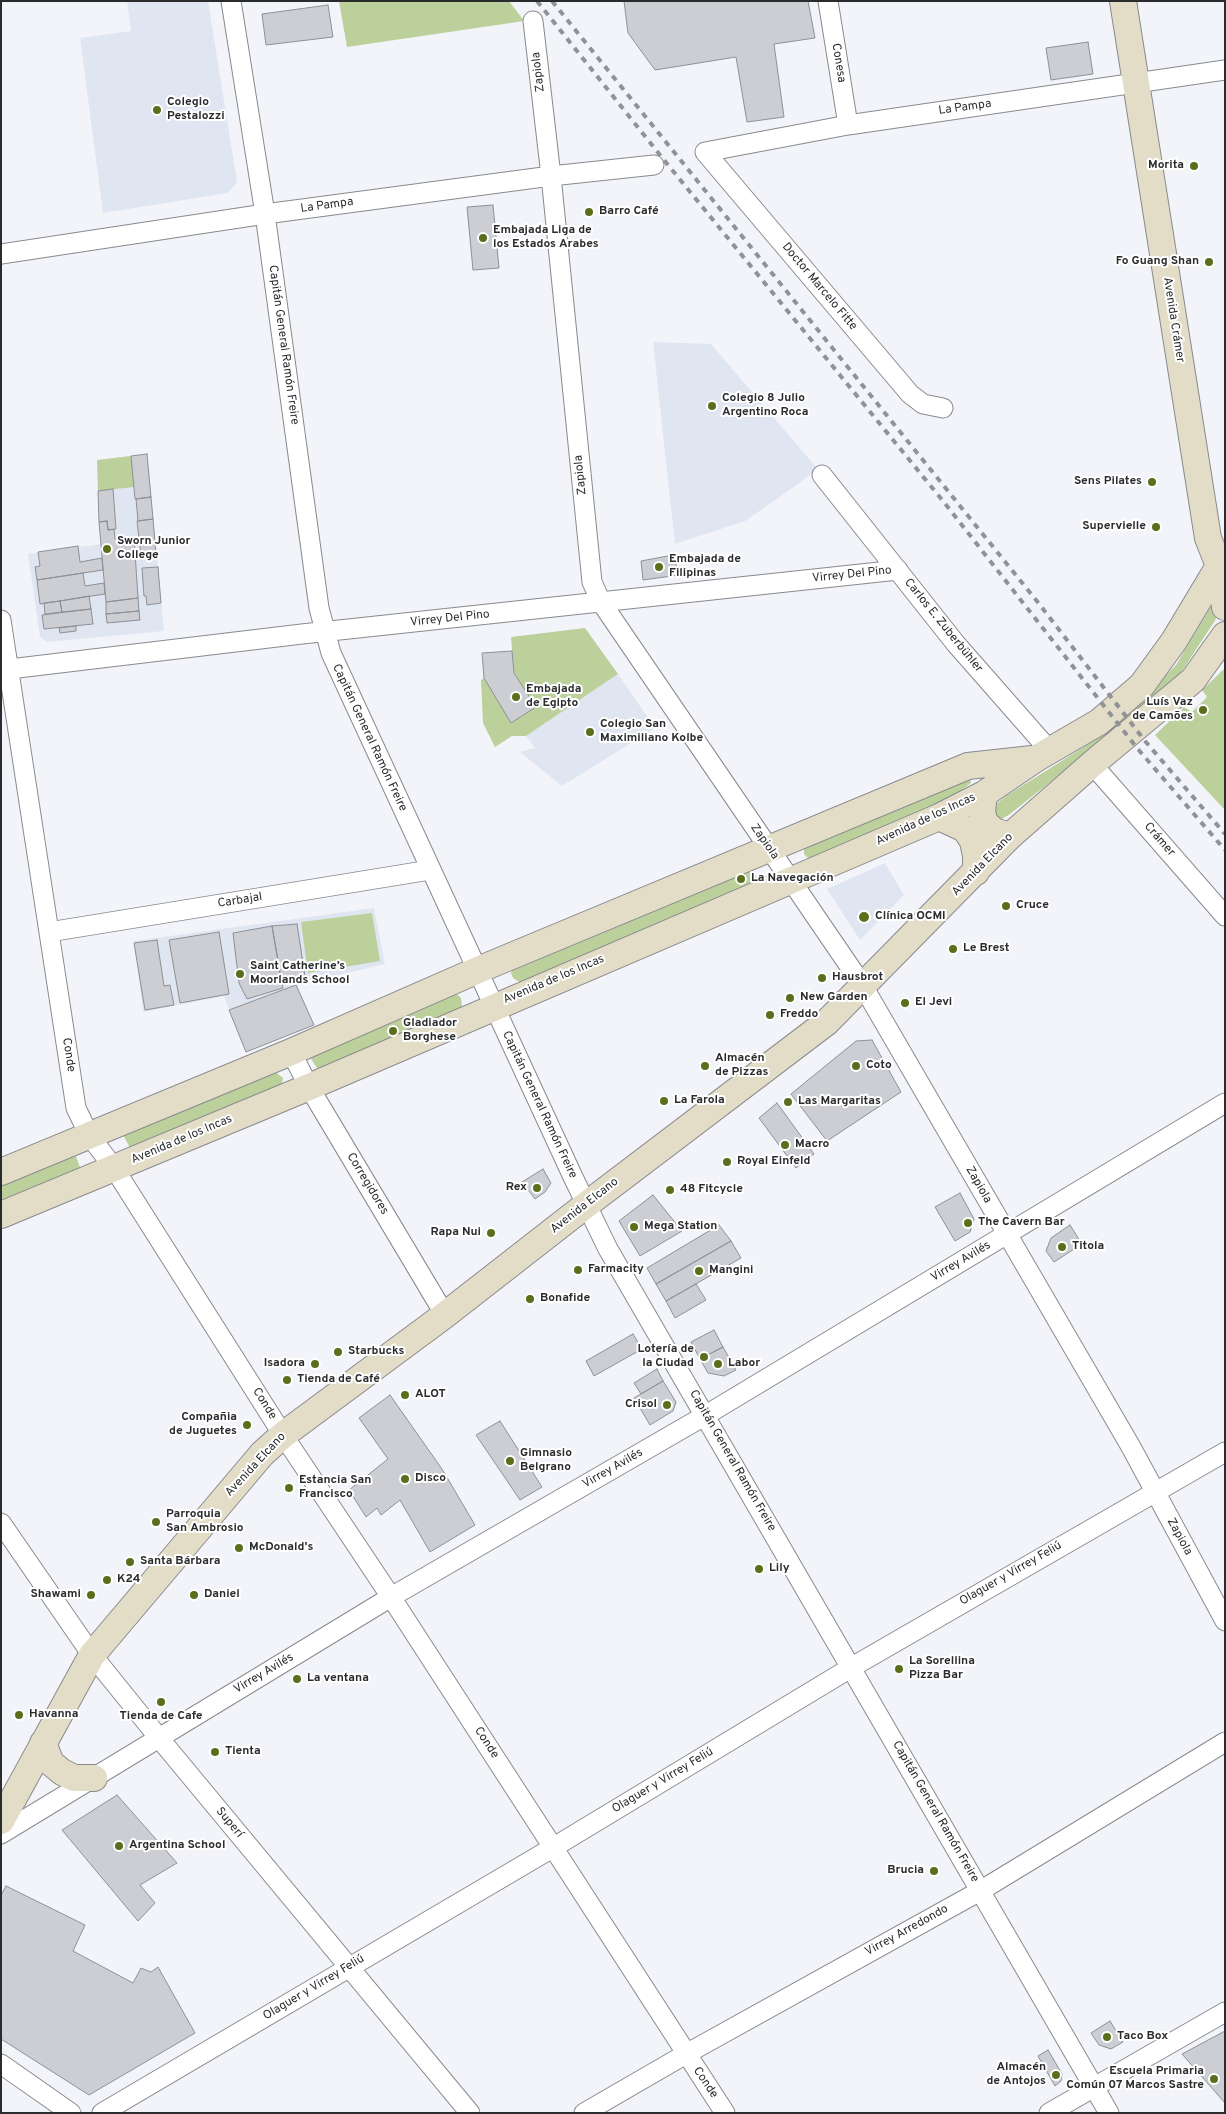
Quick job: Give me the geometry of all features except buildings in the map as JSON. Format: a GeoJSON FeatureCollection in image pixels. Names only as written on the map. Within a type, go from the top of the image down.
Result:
{"type":"FeatureCollection","features":[{"type":"Feature","properties":{"kind":"main road","name":"Avenida Crámer"},"geometry":{"type":"LineString","coordinates":[[1123,1],[1208,538],[1222,561],[1225,607]]}},
{"type":"Feature","properties":{"kind":"main road"},"geometry":{"type":"LineString","coordinates":[[1201,487],[1225,498]]}},
{"type":"Feature","properties":{"kind":"main road"},"geometry":{"type":"LineString","coordinates":[[1,1172],[291,1052],[478,970],[968,766],[1044,755],[1099,722],[1142,685],[1174,642],[1222,561]]}},
{"type":"Feature","properties":{"kind":"main road","name":"Avenida Elcano"},"geometry":{"type":"LineString","coordinates":[[1,1821],[92,1655],[237,1483],[283,1435],[446,1315],[586,1205],[827,1022],[1010,836],[1092,764],[1193,680],[1225,635]]}},
{"type":"Feature","properties":{"kind":"main road","name":"Avenida de los Incas"},"geometry":{"type":"LineString","coordinates":[[1,1215],[309,1087],[494,1006],[939,817],[984,794],[1044,755]]}},
{"type":"Feature","properties":{"kind":"main road"},"geometry":{"type":"LineString","coordinates":[[984,794],[982,812],[986,822],[994,831],[1010,836]]}},
{"type":"Feature","properties":{"kind":"main road"},"geometry":{"type":"LineString","coordinates":[[939,817],[965,829],[973,841],[976,856],[976,872]]}},
{"type":"Feature","properties":{"kind":"main road"},"geometry":{"type":"LineString","coordinates":[[43,1743],[51,1763],[62,1772],[74,1778],[94,1778]]}},
{"type":"Feature","properties":{"kind":"street","name":"Capitán General Ramón Freire"},"geometry":{"type":"LineString","coordinates":[[232,1],[265,214],[319,608],[331,653],[430,870],[608,1249],[852,1666],[1109,2113]]}},
{"type":"Feature","properties":{"kind":"street","name":"Conesa"},"geometry":{"type":"LineString","coordinates":[[828,1],[848,125]]}},
{"type":"Feature","properties":{"kind":"street","name":"Zapiola"},"geometry":{"type":"LineString","coordinates":[[533,21],[552,176],[592,582],[601,602],[863,986],[1126,1438],[1225,1621]]}},
{"type":"Feature","properties":{"kind":"street","name":"La Pampa"},"geometry":{"type":"LineString","coordinates":[[705,152],[848,125],[1225,70]]}},
{"type":"Feature","properties":{"kind":"street","name":"Doctor Marcelo Fitte"},"geometry":{"type":"LineString","coordinates":[[705,152],[910,394],[923,404],[943,408]]}},
{"type":"Feature","properties":{"kind":"street","name":"La Pampa"},"geometry":{"type":"LineString","coordinates":[[1,254],[265,214],[552,176],[654,165]]}},
{"type":"Feature","properties":{"kind":"street","name":"Carlos E. Zuberbühler"},"geometry":{"type":"LineString","coordinates":[[822,475],[1044,755]]}},
{"type":"Feature","properties":{"kind":"street","name":"Virrey Del Pino"},"geometry":{"type":"LineString","coordinates":[[5,670],[324,632],[898,570]]}},
{"type":"Feature","properties":{"kind":"street","name":"Conde"},"geometry":{"type":"LineString","coordinates":[[1,620],[5,670],[49,932],[76,1108],[89,1135],[114,1168],[283,1435],[554,1847],[725,2113]]}},
{"type":"Feature","properties":{"kind":"street","name":"Crámer"},"geometry":{"type":"LineString","coordinates":[[1092,764],[1225,916]]}},
{"type":"Feature","properties":{"kind":"street","name":"Carbajal"},"geometry":{"type":"LineString","coordinates":[[49,932],[430,870]]}},
{"type":"Feature","properties":{"kind":"street","name":"Corregidores"},"geometry":{"type":"LineString","coordinates":[[291,1052],[309,1087],[446,1315]]}},
{"type":"Feature","properties":{"kind":"street","name":"Virrey Avilés"},"geometry":{"type":"LineString","coordinates":[[1,1834],[391,1597],[706,1415],[1225,1104]]}},
{"type":"Feature","properties":{"kind":"street","name":"Olaguer y Virrey Feliú"},"geometry":{"type":"LineString","coordinates":[[102,2113],[554,1847],[852,1666],[1154,1491],[1225,1452]]}},
{"type":"Feature","properties":{"kind":"street","name":"Superí"},"geometry":{"type":"LineString","coordinates":[[1,1523],[92,1655],[158,1738],[470,2113]]}},
{"type":"Feature","properties":{"kind":"street","name":"Virrey Arredondo"},"geometry":{"type":"LineString","coordinates":[[584,2113],[686,2054],[980,1891],[1225,1742]]}},
{"type":"Feature","properties":{"kind":"street"},"geometry":{"type":"LineString","coordinates":[[1049,2113],[1225,2012]]}},
{"type":"Feature","properties":{"kind":"street"},"geometry":{"type":"LineString","coordinates":[[1,2064],[71,2113]]}},
{"type":"Feature","properties":{"kind":"shaded area","name":"Colegio Pestalozzi"},"geometry":{"type":"Polygon","coordinates":[[[127,1],[208,1],[237,182],[228,193],[103,213],[80,38],[131,31],[127,1]]]}},
{"type":"Feature","properties":{"kind":"shaded area","name":"Colegio 8 Julio Argentino Roca"},"geometry":{"type":"Polygon","coordinates":[[[653,342],[711,344],[817,468],[801,482],[745,521],[675,544],[653,342]]]}},
{"type":"Feature","properties":{"kind":"shaded area","name":"Sworn Junior College"},"geometry":{"type":"Polygon","coordinates":[[[147,454],[164,631],[47,642],[40,637],[28,554],[101,544],[97,460],[147,454]]]}},
{"type":"Feature","properties":{"kind":"shaded area","name":"Colegio San Maximiliano Kolbe"},"geometry":{"type":"Polygon","coordinates":[[[618,674],[655,728],[562,786],[520,752],[535,748],[526,736],[618,674]]]}},
{"type":"Feature","properties":{"kind":"shaded area","name":"Clínica OCMI"},"geometry":{"type":"Polygon","coordinates":[[[885,863],[904,895],[860,940],[827,889],[885,863]]]}},
{"type":"Feature","properties":{"kind":"shaded area","name":"Saint Catherine’s Moorlands School"},"geometry":{"type":"Polygon","coordinates":[[[374,908],[385,964],[297,985],[314,1025],[246,1052],[224,996],[143,1012],[134,941],[374,908]]]}},
{"type":"Feature","properties":{"kind":"green space"},"geometry":{"type":"Polygon","coordinates":[[[339,1],[509,1],[524,21],[347,47],[339,1]]]}},
{"type":"Feature","properties":{"kind":"green space"},"geometry":{"type":"Polygon","coordinates":[[[131,456],[134,487],[98,491],[97,460],[131,456]]]}},
{"type":"Feature","properties":{"kind":"green space"},"geometry":{"type":"Polygon","coordinates":[[[1215,600],[1216,619],[1180,674],[1139,711],[1010,814],[1002,819],[996,818],[993,811],[995,805],[1006,796],[1087,745],[1136,706],[1176,665],[1215,600]]]}},
{"type":"Feature","properties":{"kind":"green space"},"geometry":{"type":"Polygon","coordinates":[[[585,628],[618,674],[526,736],[512,736],[495,747],[483,723],[481,680],[484,678],[511,722],[536,707],[514,673],[511,637],[585,628]]]}},
{"type":"Feature","properties":{"kind":"green space"},"geometry":{"type":"Polygon","coordinates":[[[1225,668],[1225,810],[1155,735],[1184,707],[1192,712],[1207,697],[1202,690],[1225,668]]]}},
{"type":"Feature","properties":{"kind":"green space"},"geometry":{"type":"Polygon","coordinates":[[[970,778],[971,783],[951,798],[811,861],[804,854],[804,847],[970,778]]]}},
{"type":"Feature","properties":{"kind":"green space"},"geometry":{"type":"Polygon","coordinates":[[[749,866],[760,881],[521,983],[513,978],[511,973],[514,965],[749,866]]]}},
{"type":"Feature","properties":{"kind":"green space"},"geometry":{"type":"Polygon","coordinates":[[[372,913],[380,961],[308,973],[301,922],[372,913]]]}},
{"type":"Feature","properties":{"kind":"green space"},"geometry":{"type":"Polygon","coordinates":[[[449,993],[457,994],[461,998],[462,1006],[459,1011],[332,1067],[317,1068],[311,1059],[315,1053],[449,993]]]}},
{"type":"Feature","properties":{"kind":"green space"},"geometry":{"type":"Polygon","coordinates":[[[273,1070],[283,1078],[281,1089],[132,1151],[123,1135],[273,1070]]]}},
{"type":"Feature","properties":{"kind":"green space"},"geometry":{"type":"Polygon","coordinates":[[[75,1154],[81,1170],[1,1203],[1,1184],[75,1154]]]}},
{"type":"Feature","properties":{"kind":"railway"},"geometry":{"type":"LineString","coordinates":[[537,1],[664,160],[943,501],[1137,748],[1225,850]]}},
{"type":"Feature","properties":{"kind":"railway"},"geometry":{"type":"LineString","coordinates":[[552,1],[1036,600],[1145,741],[1225,834]]}},
{"type":"Feature","properties":{"kind":"place","name":"Colegio Pestalozzi"},"geometry":{"type":"Point","coordinates":[157,110]}},
{"type":"Feature","properties":{"kind":"place","name":"Morita"},"geometry":{"type":"Point","coordinates":[1194,166]}},
{"type":"Feature","properties":{"kind":"place","name":"Barro Café"},"geometry":{"type":"Point","coordinates":[589,212]}},
{"type":"Feature","properties":{"kind":"place","name":"Embajada Liga de los Estados Arabes"},"geometry":{"type":"Point","coordinates":[483,238]}},
{"type":"Feature","properties":{"kind":"place","name":"Fo Guang Shan"},"geometry":{"type":"Point","coordinates":[1209,262]}},
{"type":"Feature","properties":{"kind":"place","name":"Colegio 8 Julio Argentino Roca"},"geometry":{"type":"Point","coordinates":[712,406]}},
{"type":"Feature","properties":{"kind":"place","name":"Sens Pilates"},"geometry":{"type":"Point","coordinates":[1152,482]}},
{"type":"Feature","properties":{"kind":"place","name":"Supervielle"},"geometry":{"type":"Point","coordinates":[1156,527]}},
{"type":"Feature","properties":{"kind":"place","name":"Sworn Junior College"},"geometry":{"type":"Point","coordinates":[107,549]}},
{"type":"Feature","properties":{"kind":"place","name":"Embajada de Filipinas"},"geometry":{"type":"Point","coordinates":[659,567]}},
{"type":"Feature","properties":{"kind":"place","name":"Embajada de Egipto"},"geometry":{"type":"Point","coordinates":[516,697]}},
{"type":"Feature","properties":{"kind":"place","name":"Luís Vaz de Camões"},"geometry":{"type":"Point","coordinates":[1203,710]}},
{"type":"Feature","properties":{"kind":"place","name":"Colegio San Maximiliano Kolbe"},"geometry":{"type":"Point","coordinates":[590,732]}},
{"type":"Feature","properties":{"kind":"place","name":"La Navegación"},"geometry":{"type":"Point","coordinates":[741,879]}},
{"type":"Feature","properties":{"kind":"place","name":"Cruce"},"geometry":{"type":"Point","coordinates":[1006,906]}},
{"type":"Feature","properties":{"kind":"place","name":"Clínica OCMI"},"geometry":{"type":"Point","coordinates":[864,917]}},
{"type":"Feature","properties":{"kind":"place","name":"Le Brest"},"geometry":{"type":"Point","coordinates":[953,949]}},
{"type":"Feature","properties":{"kind":"place","name":"Saint Catherine’s Moorlands School"},"geometry":{"type":"Point","coordinates":[240,974]}},
{"type":"Feature","properties":{"kind":"place","name":"Hausbrot"},"geometry":{"type":"Point","coordinates":[822,978]}},
{"type":"Feature","properties":{"kind":"place","name":"New Garden"},"geometry":{"type":"Point","coordinates":[790,998]}},
{"type":"Feature","properties":{"kind":"place","name":"El Jevi"},"geometry":{"type":"Point","coordinates":[905,1003]}},
{"type":"Feature","properties":{"kind":"place","name":"Freddo"},"geometry":{"type":"Point","coordinates":[770,1015]}},
{"type":"Feature","properties":{"kind":"place","name":"Gladiador Borghese"},"geometry":{"type":"Point","coordinates":[393,1031]}},
{"type":"Feature","properties":{"kind":"place","name":"Almacén de Pizzas"},"geometry":{"type":"Point","coordinates":[705,1066]}},
{"type":"Feature","properties":{"kind":"place","name":"Coto"},"geometry":{"type":"Point","coordinates":[856,1066]}},
{"type":"Feature","properties":{"kind":"place","name":"La Farola"},"geometry":{"type":"Point","coordinates":[664,1101]}},
{"type":"Feature","properties":{"kind":"place","name":"Las Margaritas"},"geometry":{"type":"Point","coordinates":[788,1102]}},
{"type":"Feature","properties":{"kind":"place","name":"Macro"},"geometry":{"type":"Point","coordinates":[785,1145]}},
{"type":"Feature","properties":{"kind":"place","name":"Royal Einfeld"},"geometry":{"type":"Point","coordinates":[727,1162]}},
{"type":"Feature","properties":{"kind":"place","name":"Rex"},"geometry":{"type":"Point","coordinates":[537,1188]}},
{"type":"Feature","properties":{"kind":"place","name":"48 Fitcycle"},"geometry":{"type":"Point","coordinates":[670,1190]}},
{"type":"Feature","properties":{"kind":"place","name":"The Cavern Bar"},"geometry":{"type":"Point","coordinates":[968,1223]}},
{"type":"Feature","properties":{"kind":"place","name":"Mega Station"},"geometry":{"type":"Point","coordinates":[634,1227]}},
{"type":"Feature","properties":{"kind":"place","name":"Rapa Nui"},"geometry":{"type":"Point","coordinates":[491,1233]}},
{"type":"Feature","properties":{"kind":"place","name":"Titola"},"geometry":{"type":"Point","coordinates":[1062,1247]}},
{"type":"Feature","properties":{"kind":"place","name":"Farmacity"},"geometry":{"type":"Point","coordinates":[578,1270]}},
{"type":"Feature","properties":{"kind":"place","name":"Mangini"},"geometry":{"type":"Point","coordinates":[699,1271]}},
{"type":"Feature","properties":{"kind":"place","name":"Bonafide"},"geometry":{"type":"Point","coordinates":[530,1299]}},
{"type":"Feature","properties":{"kind":"place","name":"Starbucks"},"geometry":{"type":"Point","coordinates":[338,1352]}},
{"type":"Feature","properties":{"kind":"place","name":"Lotería de la Ciudad"},"geometry":{"type":"Point","coordinates":[704,1357]}},
{"type":"Feature","properties":{"kind":"place","name":"Isadora"},"geometry":{"type":"Point","coordinates":[315,1364]}},
{"type":"Feature","properties":{"kind":"place","name":"Labor"},"geometry":{"type":"Point","coordinates":[718,1364]}},
{"type":"Feature","properties":{"kind":"place","name":"Tienda de Café"},"geometry":{"type":"Point","coordinates":[287,1380]}},
{"type":"Feature","properties":{"kind":"place","name":"ALOT"},"geometry":{"type":"Point","coordinates":[405,1395]}},
{"type":"Feature","properties":{"kind":"place","name":"Crisol"},"geometry":{"type":"Point","coordinates":[667,1405]}},
{"type":"Feature","properties":{"kind":"place","name":"Compañia de Juguetes"},"geometry":{"type":"Point","coordinates":[247,1425]}},
{"type":"Feature","properties":{"kind":"place","name":"Gimnasio Belgrano"},"geometry":{"type":"Point","coordinates":[510,1461]}},
{"type":"Feature","properties":{"kind":"place","name":"Disco"},"geometry":{"type":"Point","coordinates":[405,1479]}},
{"type":"Feature","properties":{"kind":"place","name":"Estancia San Francisco"},"geometry":{"type":"Point","coordinates":[289,1488]}},
{"type":"Feature","properties":{"kind":"place","name":"Parroquia San Ambrosio"},"geometry":{"type":"Point","coordinates":[156,1522]}},
{"type":"Feature","properties":{"kind":"place","name":"McDonald's"},"geometry":{"type":"Point","coordinates":[239,1548]}},
{"type":"Feature","properties":{"kind":"place","name":"Santa Bárbara"},"geometry":{"type":"Point","coordinates":[130,1562]}},
{"type":"Feature","properties":{"kind":"place","name":"Lily"},"geometry":{"type":"Point","coordinates":[759,1569]}},
{"type":"Feature","properties":{"kind":"place","name":"K24"},"geometry":{"type":"Point","coordinates":[107,1580]}},
{"type":"Feature","properties":{"kind":"place","name":"Shawami"},"geometry":{"type":"Point","coordinates":[91,1595]}},
{"type":"Feature","properties":{"kind":"place","name":"Daniel"},"geometry":{"type":"Point","coordinates":[194,1595]}},
{"type":"Feature","properties":{"kind":"place","name":"La Sorellina Pizza Bar"},"geometry":{"type":"Point","coordinates":[899,1669]}},
{"type":"Feature","properties":{"kind":"place","name":"La ventana"},"geometry":{"type":"Point","coordinates":[297,1679]}},
{"type":"Feature","properties":{"kind":"place","name":"Tienda de Cafe"},"geometry":{"type":"Point","coordinates":[161,1702]}},
{"type":"Feature","properties":{"kind":"place","name":"Havanna"},"geometry":{"type":"Point","coordinates":[19,1715]}},
{"type":"Feature","properties":{"kind":"place","name":"Tienta"},"geometry":{"type":"Point","coordinates":[215,1752]}},
{"type":"Feature","properties":{"kind":"place","name":"Argentina School"},"geometry":{"type":"Point","coordinates":[119,1846]}},
{"type":"Feature","properties":{"kind":"place","name":"Brucia"},"geometry":{"type":"Point","coordinates":[934,1871]}},
{"type":"Feature","properties":{"kind":"place","name":"Taco Box"},"geometry":{"type":"Point","coordinates":[1107,2037]}},
{"type":"Feature","properties":{"kind":"place","name":"Almacén de Antojos"},"geometry":{"type":"Point","coordinates":[1056,2075]}},
{"type":"Feature","properties":{"kind":"place","name":"Escuela Primaria Común 07 Marcos Sastre"},"geometry":{"type":"Point","coordinates":[1214,2079]}}]}
